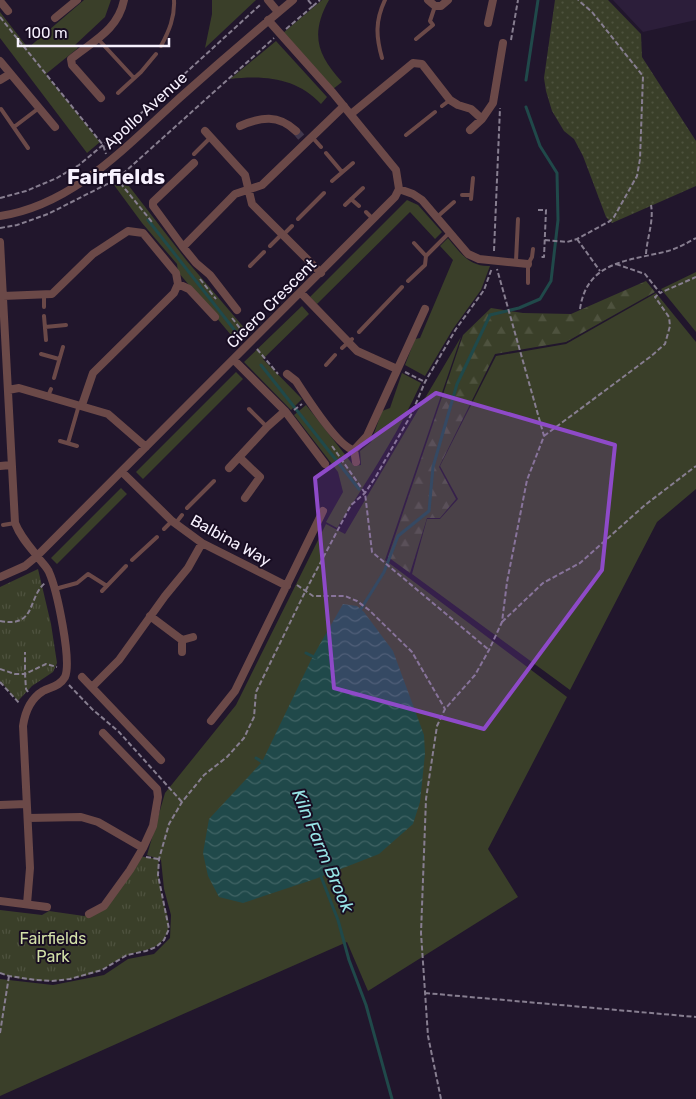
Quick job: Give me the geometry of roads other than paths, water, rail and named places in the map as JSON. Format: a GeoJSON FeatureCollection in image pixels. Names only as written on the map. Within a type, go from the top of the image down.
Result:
{"type":"FeatureCollection","features":[{"type":"Feature","properties":{"kind":"street"},"geometry":{"type":"LineString","coordinates":[[55,18],[77,0]]}},
{"type":"Feature","properties":{"kind":"street"},"geometry":{"type":"LineString","coordinates":[[101,98],[72,65],[71,59],[98,39],[116,22],[122,10],[124,0]]}},
{"type":"Feature","properties":{"kind":"street"},"geometry":{"type":"LineString","coordinates":[[267,0],[278,12]]}},
{"type":"Feature","properties":{"kind":"street","name":"Apollo Avenue"},"geometry":{"type":"LineString","coordinates":[[0,216],[52,200],[89,178],[293,0]]}},
{"type":"Feature","properties":{"kind":"street"},"geometry":{"type":"LineString","coordinates":[[428,0],[435,6],[441,6],[448,0]]}},
{"type":"Feature","properties":{"kind":"street"},"geometry":{"type":"LineString","coordinates":[[488,22],[492,0]]}},
{"type":"Feature","properties":{"kind":"street"},"geometry":{"type":"LineString","coordinates":[[0,1],[8,11]]}},
{"type":"Feature","properties":{"kind":"street"},"geometry":{"type":"LineString","coordinates":[[268,20],[351,114],[396,170],[399,189],[413,194],[422,200],[468,254],[479,259],[516,262],[530,260]]}},
{"type":"Feature","properties":{"kind":"street"},"geometry":{"type":"LineString","coordinates":[[470,130],[482,119],[493,103],[506,46]]}},
{"type":"Feature","properties":{"kind":"street"},"geometry":{"type":"LineString","coordinates":[[0,61],[55,127]]}},
{"type":"Feature","properties":{"kind":"street"},"geometry":{"type":"LineString","coordinates":[[351,114],[413,63],[422,64],[450,100],[458,106],[471,109],[482,119]]}},
{"type":"Feature","properties":{"kind":"street"},"geometry":{"type":"LineString","coordinates":[[0,80],[10,74]]}},
{"type":"Feature","properties":{"kind":"street"},"geometry":{"type":"LineString","coordinates":[[183,247],[234,194],[262,186],[306,139],[344,106]]}},
{"type":"Feature","properties":{"kind":"street"},"geometry":{"type":"LineString","coordinates":[[240,126],[266,117],[281,121],[296,131]]}},
{"type":"Feature","properties":{"kind":"street"},"geometry":{"type":"LineString","coordinates":[[205,131],[245,175],[252,204],[321,273]]}},
{"type":"Feature","properties":{"kind":"street"},"geometry":{"type":"LineString","coordinates":[[194,163],[153,202],[153,206],[183,247],[210,276],[237,310]]}},
{"type":"Feature","properties":{"kind":"street","name":"Cicero Crescent"},"geometry":{"type":"LineString","coordinates":[[0,577],[25,566],[37,556],[374,220],[395,197],[399,189]]}},
{"type":"Feature","properties":{"kind":"street"},"geometry":{"type":"LineString","coordinates":[[4,296],[52,294],[93,254],[128,230],[143,233],[176,273],[178,284],[174,292],[93,373],[80,405]]}},
{"type":"Feature","properties":{"kind":"street"},"geometry":{"type":"LineString","coordinates":[[0,242],[4,296],[3,354],[8,390],[15,523],[20,535],[49,571],[52,579],[64,642],[67,670],[64,679],[55,687],[43,692],[34,699],[26,710],[23,726],[30,868],[27,904]]}},
{"type":"Feature","properties":{"kind":"street"},"geometry":{"type":"LineString","coordinates":[[178,284],[189,288],[215,317]]}},
{"type":"Feature","properties":{"kind":"street"},"geometry":{"type":"LineString","coordinates":[[301,293],[347,343],[357,351],[397,368]]}},
{"type":"Feature","properties":{"kind":"street"},"geometry":{"type":"LineString","coordinates":[[354,450],[367,436],[425,309]]}},
{"type":"Feature","properties":{"kind":"street"},"geometry":{"type":"LineString","coordinates":[[234,360],[285,411],[324,464]]}},
{"type":"Feature","properties":{"kind":"street"},"geometry":{"type":"LineString","coordinates":[[287,374],[296,381],[337,438],[348,449],[354,450]]}},
{"type":"Feature","properties":{"kind":"street"},"geometry":{"type":"LineString","coordinates":[[8,390],[19,388],[50,392],[80,405],[108,414],[146,447]]}},
{"type":"Feature","properties":{"kind":"street"},"geometry":{"type":"LineString","coordinates":[[229,468],[267,427],[285,411]]}},
{"type":"Feature","properties":{"kind":"street"},"geometry":{"type":"LineString","coordinates":[[354,450],[356,462]]}},
{"type":"Feature","properties":{"kind":"street"},"geometry":{"type":"LineString","coordinates":[[239,458],[260,477],[245,498]]}},
{"type":"Feature","properties":{"kind":"street"},"geometry":{"type":"LineString","coordinates":[[0,466],[11,465]]}},
{"type":"Feature","properties":{"kind":"street","name":"Balbina Way"},"geometry":{"type":"LineString","coordinates":[[122,472],[173,522],[202,543],[286,586]]}},
{"type":"Feature","properties":{"kind":"street"},"geometry":{"type":"LineString","coordinates":[[211,721],[236,691],[323,512]]}},
{"type":"Feature","properties":{"kind":"street"},"geometry":{"type":"LineString","coordinates":[[92,687],[119,660],[150,616],[188,568],[202,543]]}},
{"type":"Feature","properties":{"kind":"street"},"geometry":{"type":"LineString","coordinates":[[150,616],[182,640]]}},
{"type":"Feature","properties":{"kind":"street"},"geometry":{"type":"LineString","coordinates":[[182,640],[193,637]]}},
{"type":"Feature","properties":{"kind":"street"},"geometry":{"type":"LineString","coordinates":[[182,640],[182,652]]}},
{"type":"Feature","properties":{"kind":"street"},"geometry":{"type":"LineString","coordinates":[[82,676],[161,760]]}},
{"type":"Feature","properties":{"kind":"street"},"geometry":{"type":"LineString","coordinates":[[89,914],[104,906],[143,848],[153,826],[158,797],[157,789],[103,734]]}},
{"type":"Feature","properties":{"kind":"street"},"geometry":{"type":"LineString","coordinates":[[0,805],[26,804]]}},
{"type":"Feature","properties":{"kind":"street"},"geometry":{"type":"LineString","coordinates":[[28,818],[81,817],[98,822],[143,848]]}},
{"type":"Feature","properties":{"kind":"street"},"geometry":{"type":"LineString","coordinates":[[0,901],[46,907]]}},
{"type":"Feature","properties":{"kind":"lane"},"geometry":{"type":"LineString","coordinates":[[161,46],[170,28],[174,0]]}},
{"type":"Feature","properties":{"kind":"lane"},"geometry":{"type":"LineString","coordinates":[[382,58],[377,42],[376,28],[385,0]]}},
{"type":"Feature","properties":{"kind":"lane"},"geometry":{"type":"LineString","coordinates":[[416,39],[433,25],[430,21],[435,6]]}},
{"type":"Feature","properties":{"kind":"lane"},"geometry":{"type":"LineString","coordinates":[[98,39],[134,78]]}},
{"type":"Feature","properties":{"kind":"lane"},"geometry":{"type":"LineString","coordinates":[[118,93],[156,54]]}},
{"type":"Feature","properties":{"kind":"lane"},"geometry":{"type":"LineString","coordinates":[[442,106],[450,100]]}},
{"type":"Feature","properties":{"kind":"lane"},"geometry":{"type":"LineString","coordinates":[[14,127],[39,108]]}},
{"type":"Feature","properties":{"kind":"lane"},"geometry":{"type":"LineString","coordinates":[[1,109],[28,148]]}},
{"type":"Feature","properties":{"kind":"lane"},"geometry":{"type":"LineString","coordinates":[[406,136],[434,112]]}},
{"type":"Feature","properties":{"kind":"lane"},"geometry":{"type":"LineString","coordinates":[[194,154],[211,138]]}},
{"type":"Feature","properties":{"kind":"lane"},"geometry":{"type":"LineString","coordinates":[[306,139],[321,147]]}},
{"type":"Feature","properties":{"kind":"lane"},"geometry":{"type":"LineString","coordinates":[[326,153],[342,172]]}},
{"type":"Feature","properties":{"kind":"lane"},"geometry":{"type":"LineString","coordinates":[[332,181],[353,163]]}},
{"type":"Feature","properties":{"kind":"lane"},"geometry":{"type":"LineString","coordinates":[[462,196],[471,197],[474,178]]}},
{"type":"Feature","properties":{"kind":"lane"},"geometry":{"type":"LineString","coordinates":[[345,205],[363,188]]}},
{"type":"Feature","properties":{"kind":"lane"},"geometry":{"type":"LineString","coordinates":[[298,219],[324,193]]}},
{"type":"Feature","properties":{"kind":"lane"},"geometry":{"type":"LineString","coordinates":[[352,199],[359,206]]}},
{"type":"Feature","properties":{"kind":"lane"},"geometry":{"type":"LineString","coordinates":[[437,217],[454,202]]}},
{"type":"Feature","properties":{"kind":"lane"},"geometry":{"type":"LineString","coordinates":[[366,212],[374,220]]}},
{"type":"Feature","properties":{"kind":"lane"},"geometry":{"type":"LineString","coordinates":[[516,262],[518,220]]}},
{"type":"Feature","properties":{"kind":"lane"},"geometry":{"type":"LineString","coordinates":[[270,246],[292,226]]}},
{"type":"Feature","properties":{"kind":"lane"},"geometry":{"type":"LineString","coordinates":[[408,281],[425,265],[426,256],[450,232]]}},
{"type":"Feature","properties":{"kind":"lane"},"geometry":{"type":"LineString","coordinates":[[414,243],[426,256]]}},
{"type":"Feature","properties":{"kind":"lane"},"geometry":{"type":"LineString","coordinates":[[528,283],[533,249]]}},
{"type":"Feature","properties":{"kind":"lane"},"geometry":{"type":"LineString","coordinates":[[250,266],[264,252]]}},
{"type":"Feature","properties":{"kind":"lane"},"geometry":{"type":"LineString","coordinates":[[359,332],[402,286]]}},
{"type":"Feature","properties":{"kind":"lane"},"geometry":{"type":"LineString","coordinates":[[44,295],[44,307]]}},
{"type":"Feature","properties":{"kind":"lane"},"geometry":{"type":"LineString","coordinates":[[44,316],[46,340]]}},
{"type":"Feature","properties":{"kind":"lane"},"geometry":{"type":"LineString","coordinates":[[45,327],[66,325]]}},
{"type":"Feature","properties":{"kind":"lane"},"geometry":{"type":"LineString","coordinates":[[54,378],[62,347]]}},
{"type":"Feature","properties":{"kind":"lane"},"geometry":{"type":"LineString","coordinates":[[41,354],[59,359]]}},
{"type":"Feature","properties":{"kind":"lane"},"geometry":{"type":"LineString","coordinates":[[326,365],[335,355]]}},
{"type":"Feature","properties":{"kind":"lane"},"geometry":{"type":"LineString","coordinates":[[68,443],[80,405]]}},
{"type":"Feature","properties":{"kind":"lane"},"geometry":{"type":"LineString","coordinates":[[249,409],[267,427]]}},
{"type":"Feature","properties":{"kind":"lane"},"geometry":{"type":"LineString","coordinates":[[60,441],[77,446]]}},
{"type":"Feature","properties":{"kind":"lane"},"geometry":{"type":"LineString","coordinates":[[187,508],[214,481]]}},
{"type":"Feature","properties":{"kind":"lane"},"geometry":{"type":"LineString","coordinates":[[164,530],[182,516]]}},
{"type":"Feature","properties":{"kind":"lane"},"geometry":{"type":"LineString","coordinates":[[3,525],[15,523]]}},
{"type":"Feature","properties":{"kind":"lane"},"geometry":{"type":"LineString","coordinates":[[132,560],[157,537]]}},
{"type":"Feature","properties":{"kind":"lane"},"geometry":{"type":"LineString","coordinates":[[102,590],[126,566]]}},
{"type":"Feature","properties":{"kind":"lane"},"geometry":{"type":"LineString","coordinates":[[54,589],[77,583],[88,574],[107,586]]}},
{"type":"Feature","properties":{"kind":"water"},"geometry":{"type":"Polygon","coordinates":[[[343,604],[357,606],[364,612],[393,651],[424,735],[425,754],[420,802],[413,824],[379,854],[315,879],[243,903],[219,897],[208,876],[203,853],[209,819],[262,762],[312,658],[343,604]]]}},
{"type":"Feature","properties":{"kind":"waterway","name":"Kiln Farm Brook"},"geometry":{"type":"LineString","coordinates":[[526,80],[538,0]]}},
{"type":"Feature","properties":{"kind":"waterway","name":"Kiln Farm Brook"},"geometry":{"type":"LineString","coordinates":[[359,612],[384,572],[398,536],[429,511],[433,467],[457,384],[490,315],[519,308],[540,299],[551,281],[558,220],[557,173],[540,146],[526,107]]}},
{"type":"Feature","properties":{"kind":"waterway"},"geometry":{"type":"LineString","coordinates":[[148,220],[240,337]]}},
{"type":"Feature","properties":{"kind":"waterway"},"geometry":{"type":"LineString","coordinates":[[261,365],[359,489]]}},
{"type":"Feature","properties":{"kind":"waterway"},"geometry":{"type":"LineString","coordinates":[[306,653],[316,658]]}},
{"type":"Feature","properties":{"kind":"waterway"},"geometry":{"type":"LineString","coordinates":[[256,758],[264,763]]}},
{"type":"Feature","properties":{"kind":"waterway","name":"Kiln Farm Brook"},"geometry":{"type":"LineString","coordinates":[[320,874],[338,920],[349,960],[366,1005],[392,1099]]}},
{"type":"Feature","properties":{"kind":"tunnel"},"geometry":{"type":"LineString","coordinates":[[296,131],[302,138]]}},
{"type":"Feature","properties":{"kind":"district","name":"Fairfields"},"geometry":{"type":"Point","coordinates":[116,177]}},
{"type":"Feature","properties":{"kind":"park label","name":"Fairfields Park"},"geometry":{"type":"Point","coordinates":[53,947]}}]}
